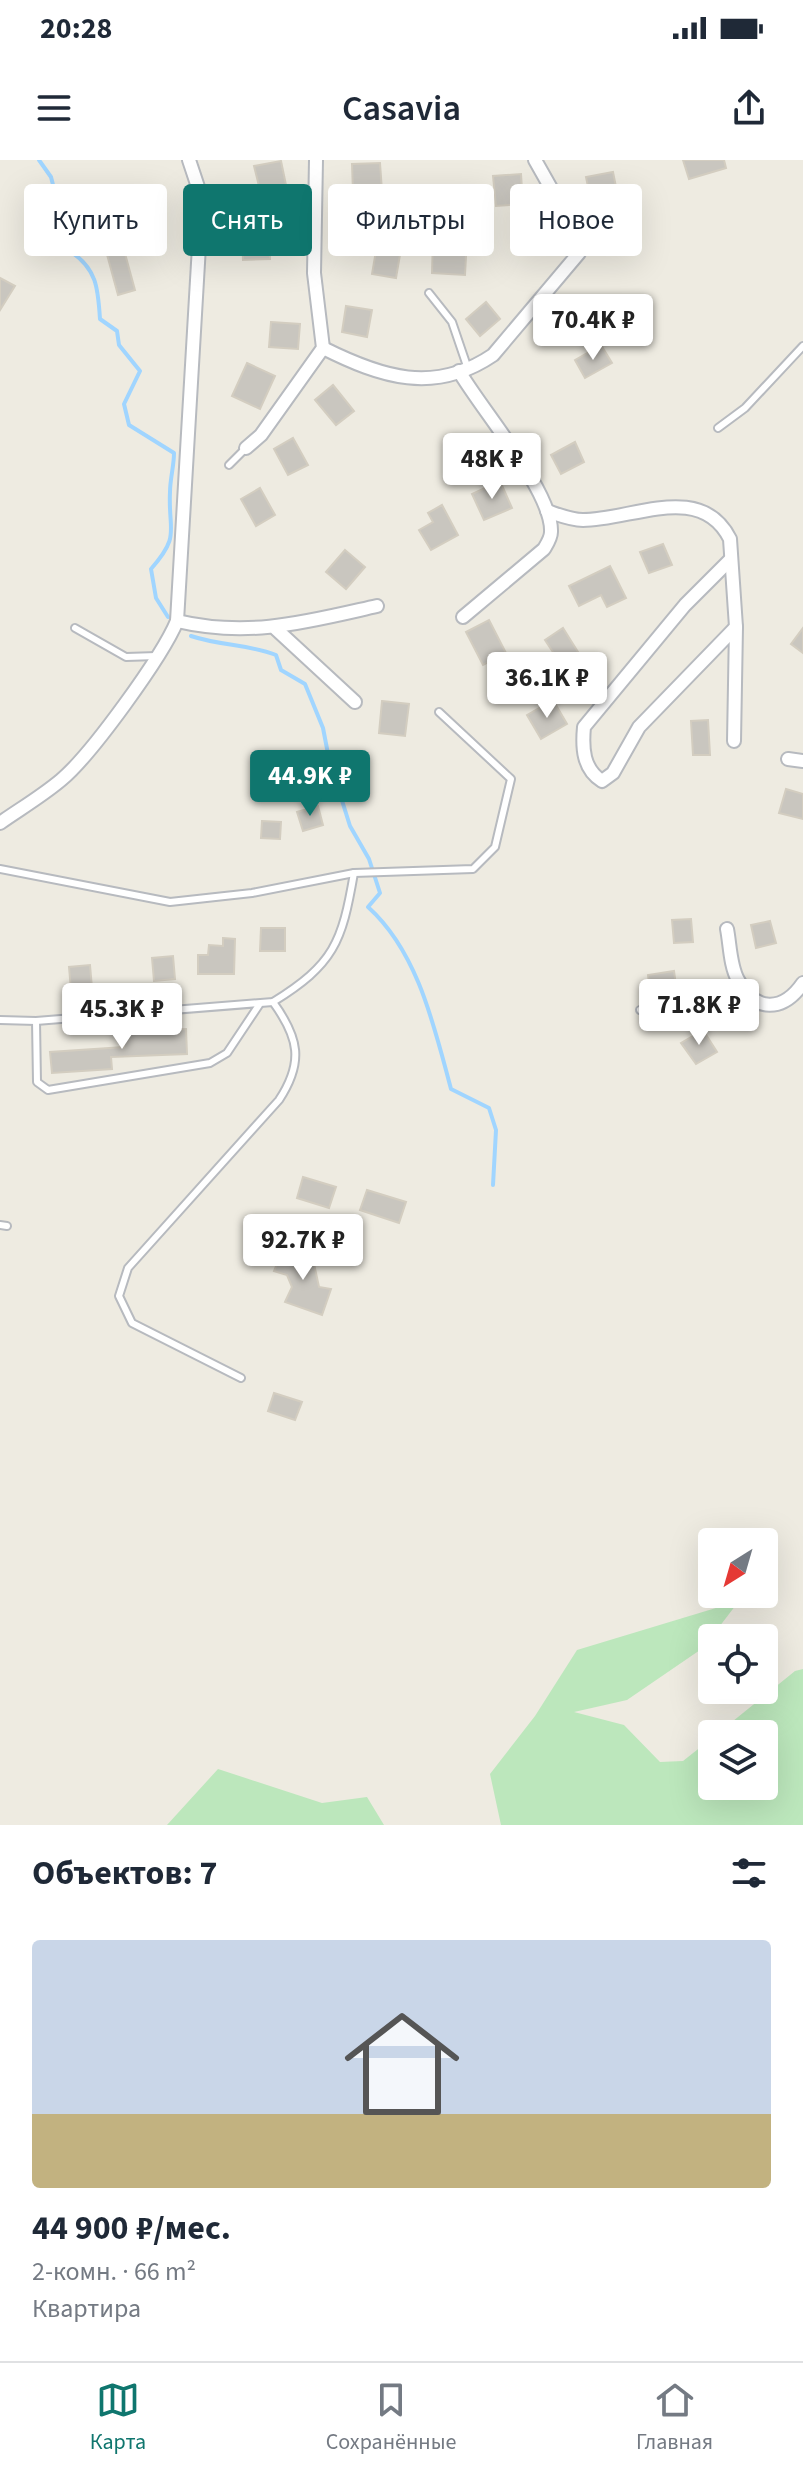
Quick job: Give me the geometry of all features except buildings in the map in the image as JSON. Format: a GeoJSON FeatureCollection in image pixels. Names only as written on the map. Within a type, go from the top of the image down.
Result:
{"type":"FeatureCollection","features":[{"type":"Feature","properties":{"kind":"street"},"geometry":{"type":"LineString","coordinates":[[0,823],[62,779],[157,656],[177,621],[200,229],[200,193],[189,160]]}},
{"type":"Feature","properties":{"kind":"street"},"geometry":{"type":"LineString","coordinates":[[246,448],[261,435],[323,348],[314,273],[316,160]]}},
{"type":"Feature","properties":{"kind":"street"},"geometry":{"type":"LineString","coordinates":[[323,348],[389,377],[421,380],[463,370],[493,355],[579,253],[574,229],[535,160]]}},
{"type":"Feature","properties":{"kind":"street"},"geometry":{"type":"LineString","coordinates":[[463,370],[547,511],[551,534],[544,549],[463,617]]}},
{"type":"Feature","properties":{"kind":"street"},"geometry":{"type":"LineString","coordinates":[[547,511],[586,520],[649,507],[708,512],[724,527],[730,539],[736,627],[734,741]]}},
{"type":"Feature","properties":{"kind":"street"},"geometry":{"type":"LineString","coordinates":[[731,559],[685,605],[584,727],[582,748],[591,775],[602,781],[613,773],[639,727],[736,627]]}},
{"type":"Feature","properties":{"kind":"street"},"geometry":{"type":"LineString","coordinates":[[177,621],[202,627],[276,629],[377,606]]}},
{"type":"Feature","properties":{"kind":"street"},"geometry":{"type":"LineString","coordinates":[[276,629],[355,702]]}},
{"type":"Feature","properties":{"kind":"street"},"geometry":{"type":"LineString","coordinates":[[788,759],[803,761]]}},
{"type":"Feature","properties":{"kind":"street"},"geometry":{"type":"LineString","coordinates":[[727,929],[737,979],[752,997],[765,1005],[777,1005],[788,1001],[803,983]]}},
{"type":"Feature","properties":{"kind":"lane"},"geometry":{"type":"LineString","coordinates":[[429,293],[452,322],[463,370]]}},
{"type":"Feature","properties":{"kind":"lane"},"geometry":{"type":"LineString","coordinates":[[718,428],[745,408],[803,346]]}},
{"type":"Feature","properties":{"kind":"lane"},"geometry":{"type":"LineString","coordinates":[[229,465],[246,448]]}},
{"type":"Feature","properties":{"kind":"lane"},"geometry":{"type":"LineString","coordinates":[[75,628],[126,657],[157,656]]}},
{"type":"Feature","properties":{"kind":"lane"},"geometry":{"type":"LineString","coordinates":[[0,869],[170,902],[252,893],[354,873],[473,869],[495,847],[511,779],[439,712]]}},
{"type":"Feature","properties":{"kind":"lane"},"geometry":{"type":"LineString","coordinates":[[0,1020],[36,1021],[273,1002],[306,981],[330,956],[347,915],[354,873]]}},
{"type":"Feature","properties":{"kind":"lane"},"geometry":{"type":"LineString","coordinates":[[640,1010],[715,988],[752,997]]}},
{"type":"Feature","properties":{"kind":"lane"},"geometry":{"type":"LineString","coordinates":[[241,1378],[132,1323],[119,1296],[128,1268],[279,1100],[292,1080],[295,1043],[287,1021],[273,1002]]}},
{"type":"Feature","properties":{"kind":"lane"},"geometry":{"type":"LineString","coordinates":[[36,1021],[37,1082],[48,1090],[210,1063],[227,1053],[259,1005]]}},
{"type":"Feature","properties":{"kind":"green space"},"geometry":{"type":"Polygon","coordinates":[[[716,1608],[734,1608],[721,1624],[698,1624],[698,1651],[627,1700],[574,1712],[624,1725],[660,1762],[683,1761],[698,1749],[698,1800],[778,1800],[778,1720],[734,1720],[754,1704],[778,1704],[778,1685],[795,1671],[803,1669],[803,1825],[501,1825],[490,1774],[535,1716],[577,1650],[716,1608]]]}},
{"type":"Feature","properties":{"kind":"green space"},"geometry":{"type":"Polygon","coordinates":[[[218,1769],[322,1803],[367,1797],[384,1825],[167,1825],[218,1769]]]}},
{"type":"Feature","properties":{"kind":"waterway"},"geometry":{"type":"LineString","coordinates":[[39,160],[51,177],[60,212],[73,215],[77,221],[69,233],[70,251],[91,272],[100,319],[117,331],[119,345],[140,371],[124,404],[129,425],[174,453],[170,487],[170,540],[151,569],[156,598],[168,617]]}},
{"type":"Feature","properties":{"kind":"waterway"},"geometry":{"type":"LineString","coordinates":[[191,636],[276,655],[281,670],[305,684],[323,728],[329,759],[350,826],[369,859],[380,893],[368,907],[385,925],[412,968],[422,991],[451,1089],[489,1108],[496,1130],[493,1185]]}}]}
